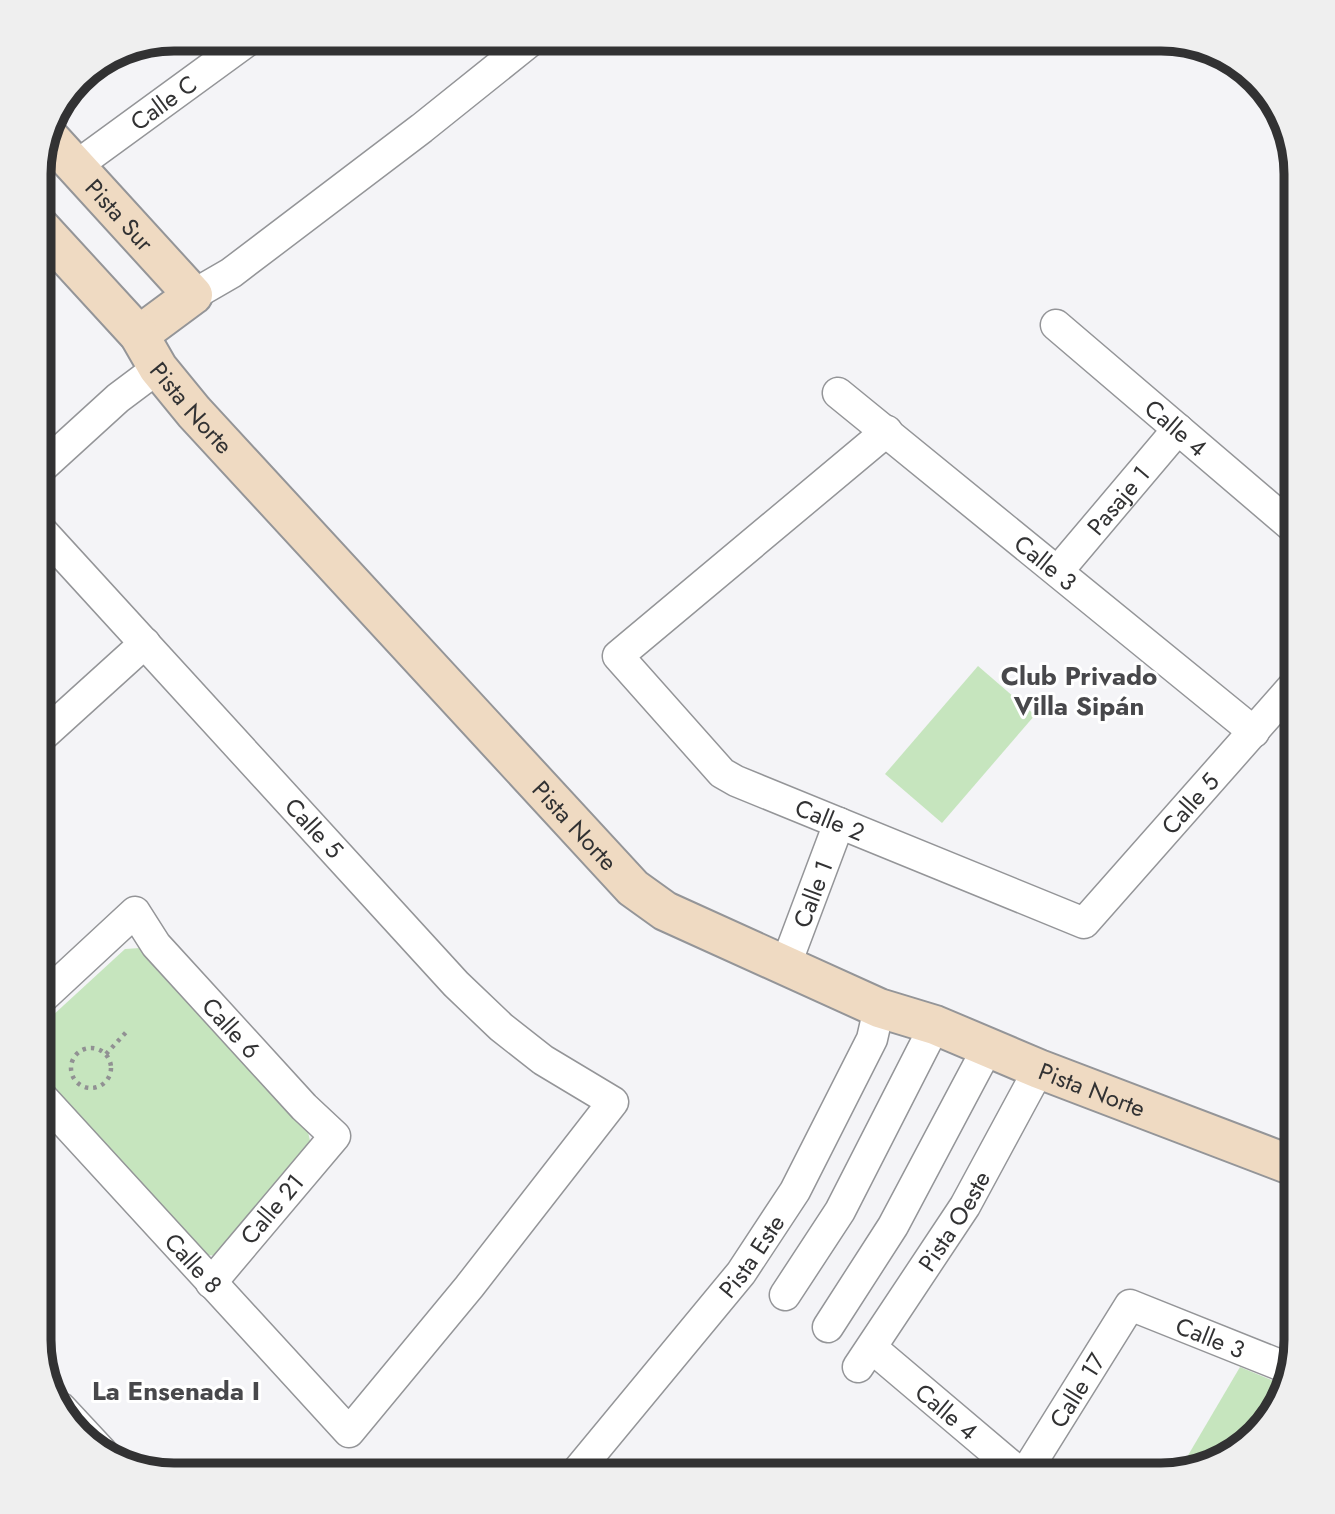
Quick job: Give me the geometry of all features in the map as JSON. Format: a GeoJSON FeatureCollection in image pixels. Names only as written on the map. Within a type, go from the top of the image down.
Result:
{"type":"FeatureCollection","features":[{"type":"Feature","properties":{"kind":"street","name":"Calle C"},"geometry":{"type":"LineString","coordinates":[[76,166],[227,51]]}},
{"type":"Feature","properties":{"kind":"street"},"geometry":{"type":"LineString","coordinates":[[139,335],[193,295],[231,273],[422,128],[518,51]]}},
{"type":"Feature","properties":{"kind":"street","name":"Pista Sur"},"geometry":{"type":"LineString","coordinates":[[55,143],[193,295]]}},
{"type":"Feature","properties":{"kind":"street","name":"Pista Norte"},"geometry":{"type":"LineString","coordinates":[[51,239],[139,335],[158,368],[194,412],[633,888],[665,911],[879,1007],[935,1025],[1039,1069],[1284,1162]]}},
{"type":"Feature","properties":{"kind":"street","name":"Calle 4"},"geometry":{"type":"LineString","coordinates":[[1056,326],[1284,519]]}},
{"type":"Feature","properties":{"kind":"street"},"geometry":{"type":"LineString","coordinates":[[51,459],[118,398],[158,368]]}},
{"type":"Feature","properties":{"kind":"street","name":"Calle 3"},"geometry":{"type":"LineString","coordinates":[[838,393],[1254,732]]}},
{"type":"Feature","properties":{"kind":"street","name":"Pasaje 1"},"geometry":{"type":"LineString","coordinates":[[1058,571],[1178,429]]}},
{"type":"Feature","properties":{"kind":"street","name":"Calle 2"},"geometry":{"type":"LineString","coordinates":[[887,431],[618,656],[722,773],[1084,923]]}},
{"type":"Feature","properties":{"kind":"street","name":"Calle 5"},"geometry":{"type":"LineString","coordinates":[[51,541],[456,984],[501,1027],[543,1060],[613,1102],[469,1287],[349,1432]]}},
{"type":"Feature","properties":{"kind":"street"},"geometry":{"type":"LineString","coordinates":[[51,728],[145,643]]}},
{"type":"Feature","properties":{"kind":"street","name":"Calle 5"},"geometry":{"type":"LineString","coordinates":[[1084,923],[1284,698]]}},
{"type":"Feature","properties":{"kind":"street","name":"Calle 1"},"geometry":{"type":"LineString","coordinates":[[786,964],[839,823]]}},
{"type":"Feature","properties":{"kind":"street","name":"Calle 6"},"geometry":{"type":"LineString","coordinates":[[51,990],[135,912],[165,954],[304,1107],[335,1136]]}},
{"type":"Feature","properties":{"kind":"street","name":"Pista Este"},"geometry":{"type":"LineString","coordinates":[[584,1463],[741,1273],[795,1191],[872,1039],[879,1007]]}},
{"type":"Feature","properties":{"kind":"street"},"geometry":{"type":"LineString","coordinates":[[785,1296],[840,1211],[935,1025]]}},
{"type":"Feature","properties":{"kind":"street"},"geometry":{"type":"LineString","coordinates":[[828,1327],[893,1226],[988,1047]]}},
{"type":"Feature","properties":{"kind":"street","name":"Pista Oeste"},"geometry":{"type":"LineString","coordinates":[[865,1357],[965,1206],[1039,1069]]}},
{"type":"Feature","properties":{"kind":"street","name":"Calle 8"},"geometry":{"type":"LineString","coordinates":[[51,1108],[349,1432]]}},
{"type":"Feature","properties":{"kind":"street","name":"Calle 21"},"geometry":{"type":"LineString","coordinates":[[211,1283],[335,1136]]}},
{"type":"Feature","properties":{"kind":"street","name":"Calle 3"},"geometry":{"type":"LineString","coordinates":[[1130,1306],[1282,1366]]}},
{"type":"Feature","properties":{"kind":"street","name":"Calle 17"},"geometry":{"type":"LineString","coordinates":[[1031,1463],[1130,1306]]}},
{"type":"Feature","properties":{"kind":"street","name":"Calle 4"},"geometry":{"type":"LineString","coordinates":[[865,1357],[1007,1463]]}},
{"type":"Feature","properties":{"kind":"path"},"geometry":{"type":"LineString","coordinates":[[106,1054],[129,1029]]}},
{"type":"Feature","properties":{"kind":"path"},"geometry":{"type":"LineString","coordinates":[[88,1047],[106,1054],[111,1070],[103,1084],[88,1088],[74,1077],[73,1058],[79,1051],[88,1047]]}},
{"type":"Feature","properties":{"kind":"green space"},"geometry":{"type":"Polygon","coordinates":[[[978,666],[1035,715],[942,823],[885,774],[978,666]]]}},
{"type":"Feature","properties":{"kind":"green space"},"geometry":{"type":"Polygon","coordinates":[[[140,948],[308,1132],[311,1145],[219,1256],[206,1255],[51,1090],[51,1017],[125,949],[140,948]]]}},
{"type":"Feature","properties":{"kind":"green space"},"geometry":{"type":"Polygon","coordinates":[[[1240,1367],[1277,1382],[1259,1415],[1236,1438],[1215,1451],[1185,1460],[1240,1367]]]}},
{"type":"Feature","properties":{"kind":"district","name":"Club Privado Villa Sipán"},"geometry":{"type":"Point","coordinates":[1079,691]}},
{"type":"Feature","properties":{"kind":"district","name":"La Ensenada I"},"geometry":{"type":"Point","coordinates":[176,1391]}}]}
